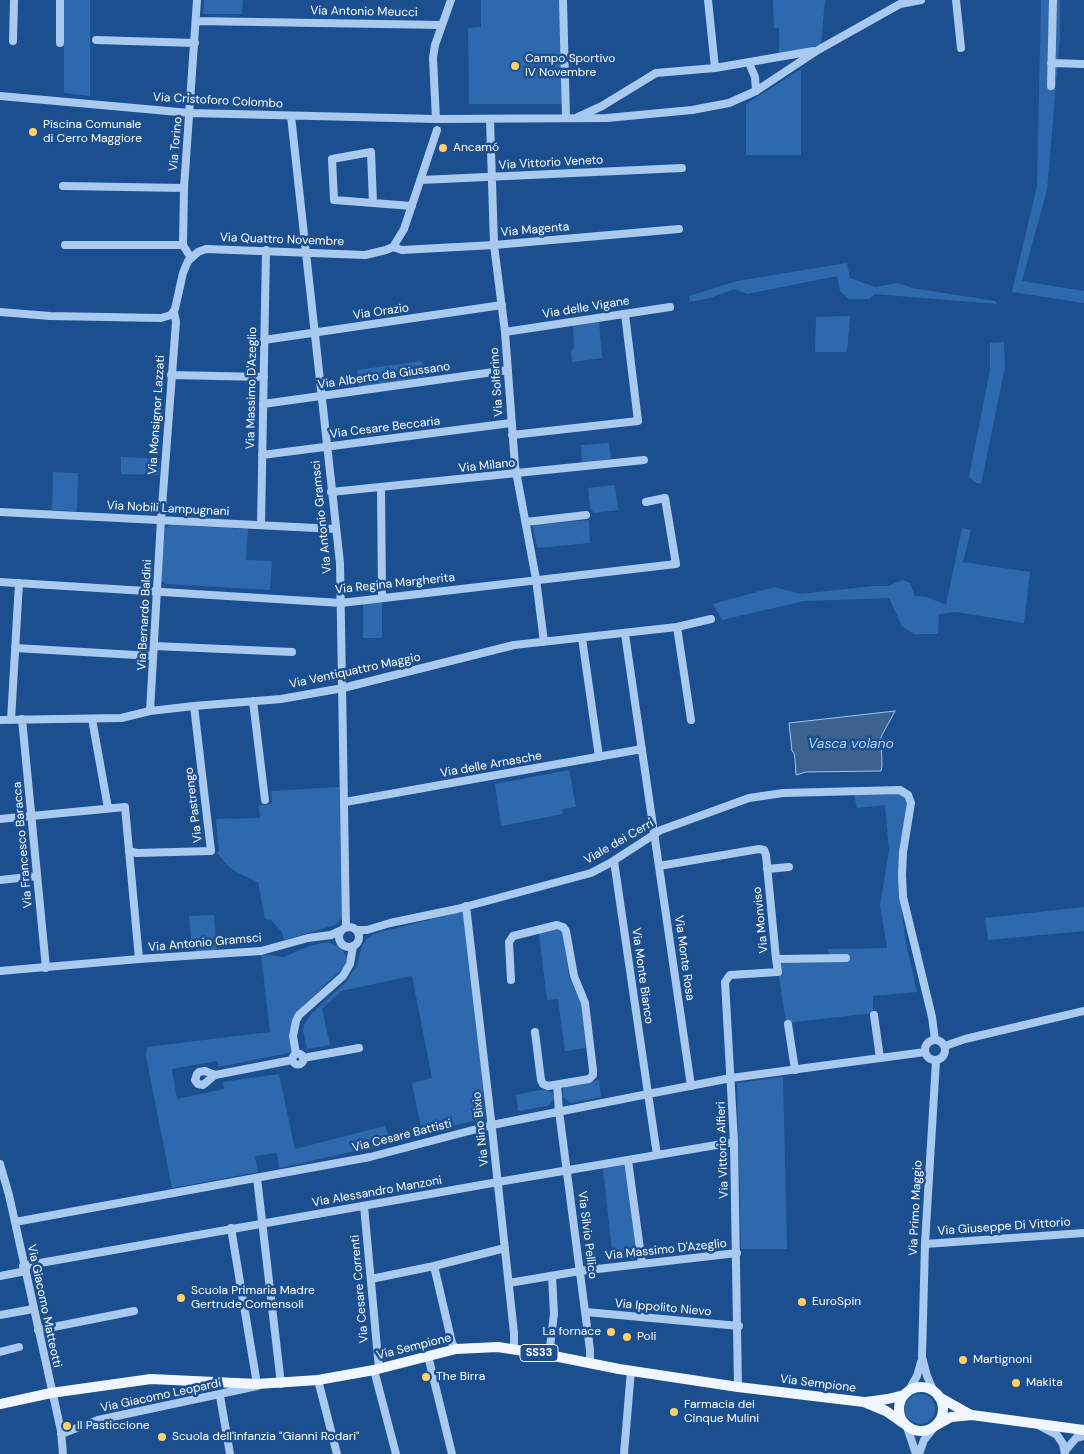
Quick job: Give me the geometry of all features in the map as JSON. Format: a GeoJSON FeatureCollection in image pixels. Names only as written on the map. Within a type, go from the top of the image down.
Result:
{"type":"FeatureCollection","features":[{"type":"Feature","properties":{"kind":"main road","name":"Via Sempione"},"geometry":{"type":"LineString","coordinates":[[0,1404],[51,1393],[151,1379],[262,1384],[318,1380],[376,1369],[456,1349],[498,1346],[738,1387],[864,1402],[888,1399],[906,1392]]}},
{"type":"Feature","properties":{"kind":"main road","name":"SS33"},"geometry":{"type":"LineString","coordinates":[[906,1392],[921,1387],[937,1394],[972,1415]]}},
{"type":"Feature","properties":{"kind":"main road"},"geometry":{"type":"LineString","coordinates":[[905,1425],[898,1412],[898,1406],[906,1392]]}},
{"type":"Feature","properties":{"kind":"main road"},"geometry":{"type":"LineString","coordinates":[[935,1426],[939,1422],[943,1411],[937,1394]]}},
{"type":"Feature","properties":{"kind":"main road","name":"Via Sempione"},"geometry":{"type":"LineString","coordinates":[[864,1402],[886,1411],[905,1425]]}},
{"type":"Feature","properties":{"kind":"main road","name":"SS33"},"geometry":{"type":"LineString","coordinates":[[905,1425],[913,1430],[924,1431],[951,1417],[972,1415],[1084,1430]]}},
{"type":"Feature","properties":{"kind":"street"},"geometry":{"type":"LineString","coordinates":[[13,41],[14,0]]}},
{"type":"Feature","properties":{"kind":"street"},"geometry":{"type":"LineString","coordinates":[[60,0],[60,43]]}},
{"type":"Feature","properties":{"kind":"street","name":"Via Torino"},"geometry":{"type":"LineString","coordinates":[[183,245],[184,188],[197,0]]}},
{"type":"Feature","properties":{"kind":"street"},"geometry":{"type":"LineString","coordinates":[[436,119],[433,58],[435,45],[451,0]]}},
{"type":"Feature","properties":{"kind":"street"},"geometry":{"type":"LineString","coordinates":[[563,0],[570,118],[602,106],[656,73],[715,68],[818,50],[901,2],[915,0]]}},
{"type":"Feature","properties":{"kind":"street"},"geometry":{"type":"LineString","coordinates":[[708,0],[715,68]]}},
{"type":"Feature","properties":{"kind":"street"},"geometry":{"type":"LineString","coordinates":[[956,0],[961,48]]}},
{"type":"Feature","properties":{"kind":"street"},"geometry":{"type":"LineString","coordinates":[[1051,86],[1053,0]]}},
{"type":"Feature","properties":{"kind":"street","name":"Via Antonio Meucci"},"geometry":{"type":"LineString","coordinates":[[196,21],[442,25]]}},
{"type":"Feature","properties":{"kind":"street"},"geometry":{"type":"LineString","coordinates":[[96,40],[195,43]]}},
{"type":"Feature","properties":{"kind":"street","name":"Via Cristoforo Colombo"},"geometry":{"type":"LineString","coordinates":[[0,96],[190,113],[436,119],[607,118],[692,110],[729,103],[756,91],[818,50]]}},
{"type":"Feature","properties":{"kind":"street"},"geometry":{"type":"LineString","coordinates":[[749,63],[755,77],[756,91]]}},
{"type":"Feature","properties":{"kind":"street"},"geometry":{"type":"LineString","coordinates":[[1051,63],[1084,64]]}},
{"type":"Feature","properties":{"kind":"street"},"geometry":{"type":"LineString","coordinates":[[602,106],[607,118]]}},
{"type":"Feature","properties":{"kind":"street","name":"Via Antonio Gramsci"},"geometry":{"type":"LineString","coordinates":[[291,116],[340,563],[346,918],[357,943],[350,946]]}},
{"type":"Feature","properties":{"kind":"street","name":"Via Solferino"},"geometry":{"type":"LineString","coordinates":[[490,119],[494,244],[505,332],[516,474],[536,579],[544,642]]}},
{"type":"Feature","properties":{"kind":"street"},"geometry":{"type":"LineString","coordinates":[[393,247],[404,229],[437,130]]}},
{"type":"Feature","properties":{"kind":"street"},"geometry":{"type":"LineString","coordinates":[[373,203],[371,152],[332,159],[334,200],[373,203],[412,206]]}},
{"type":"Feature","properties":{"kind":"street","name":"Via Vittorio Veneto"},"geometry":{"type":"LineString","coordinates":[[421,180],[682,168]]}},
{"type":"Feature","properties":{"kind":"street"},"geometry":{"type":"LineString","coordinates":[[63,186],[184,188]]}},
{"type":"Feature","properties":{"kind":"street","name":"Via Magenta"},"geometry":{"type":"LineString","coordinates":[[393,247],[402,250],[679,229]]}},
{"type":"Feature","properties":{"kind":"street"},"geometry":{"type":"LineString","coordinates":[[0,312],[50,316],[161,318],[167,317],[174,312],[184,269],[191,258],[183,245],[64,245]]}},
{"type":"Feature","properties":{"kind":"street","name":"Via Quattro Novembre"},"geometry":{"type":"LineString","coordinates":[[191,258],[198,252],[210,248],[365,254],[393,247]]}},
{"type":"Feature","properties":{"kind":"street","name":"Via Massimo D'Azeglio"},"geometry":{"type":"LineString","coordinates":[[261,525],[266,250]]}},
{"type":"Feature","properties":{"kind":"street","name":"Via Orazio"},"geometry":{"type":"LineString","coordinates":[[264,340],[502,305]]}},
{"type":"Feature","properties":{"kind":"street","name":"Via delle Vigane"},"geometry":{"type":"LineString","coordinates":[[505,332],[670,307]]}},
{"type":"Feature","properties":{"kind":"street","name":"Via Monsignor Lazzati"},"geometry":{"type":"LineString","coordinates":[[161,520],[176,322],[174,312]]}},
{"type":"Feature","properties":{"kind":"street"},"geometry":{"type":"LineString","coordinates":[[512,435],[638,421],[625,314]]}},
{"type":"Feature","properties":{"kind":"street","name":"Via Alberto da Giussano"},"geometry":{"type":"LineString","coordinates":[[263,404],[508,370]]}},
{"type":"Feature","properties":{"kind":"street"},"geometry":{"type":"LineString","coordinates":[[171,375],[264,377]]}},
{"type":"Feature","properties":{"kind":"street","name":"Via Cesare Beccaria"},"geometry":{"type":"LineString","coordinates":[[262,455],[511,423]]}},
{"type":"Feature","properties":{"kind":"street","name":"Via Milano"},"geometry":{"type":"LineString","coordinates":[[331,492],[644,460]]}},
{"type":"Feature","properties":{"kind":"street"},"geometry":{"type":"LineString","coordinates":[[381,487],[382,598]]}},
{"type":"Feature","properties":{"kind":"street","name":"Via Regina Margherita"},"geometry":{"type":"LineString","coordinates":[[0,582],[341,602],[676,564],[665,498],[646,502]]}},
{"type":"Feature","properties":{"kind":"street","name":"Via Nobili Lampugnani"},"geometry":{"type":"LineString","coordinates":[[0,512],[335,530]]}},
{"type":"Feature","properties":{"kind":"street"},"geometry":{"type":"LineString","coordinates":[[526,522],[586,515]]}},
{"type":"Feature","properties":{"kind":"street","name":"Via Bernardo Baldini"},"geometry":{"type":"LineString","coordinates":[[150,711],[161,520]]}},
{"type":"Feature","properties":{"kind":"street"},"geometry":{"type":"LineString","coordinates":[[11,720],[19,583]]}},
{"type":"Feature","properties":{"kind":"street","name":"Via Ventiquattro Maggio"},"geometry":{"type":"LineString","coordinates":[[0,720],[121,718],[150,711],[281,699],[343,688],[514,645],[677,628],[711,619]]}},
{"type":"Feature","properties":{"kind":"street"},"geometry":{"type":"LineString","coordinates":[[677,628],[691,720]]}},
{"type":"Feature","properties":{"kind":"street","name":"Via Monte Rosa"},"geometry":{"type":"LineString","coordinates":[[625,634],[691,1086]]}},
{"type":"Feature","properties":{"kind":"street"},"geometry":{"type":"LineString","coordinates":[[582,638],[599,757]]}},
{"type":"Feature","properties":{"kind":"street"},"geometry":{"type":"LineString","coordinates":[[154,646],[292,652]]}},
{"type":"Feature","properties":{"kind":"street"},"geometry":{"type":"LineString","coordinates":[[15,648],[154,656]]}},
{"type":"Feature","properties":{"kind":"street"},"geometry":{"type":"LineString","coordinates":[[252,701],[265,800]]}},
{"type":"Feature","properties":{"kind":"street","name":"Via Pastrengo"},"geometry":{"type":"LineString","coordinates":[[129,851],[137,853],[211,851],[194,706]]}},
{"type":"Feature","properties":{"kind":"street"},"geometry":{"type":"LineString","coordinates":[[92,719],[108,808]]}},
{"type":"Feature","properties":{"kind":"street","name":"Via Francesco Baracca"},"geometry":{"type":"LineString","coordinates":[[22,720],[46,968]]}},
{"type":"Feature","properties":{"kind":"street","name":"Via delle Arnasche"},"geometry":{"type":"LineString","coordinates":[[345,802],[642,749]]}},
{"type":"Feature","properties":{"kind":"street","name":"Viale dei Cerri"},"geometry":{"type":"LineString","coordinates":[[367,930],[390,922],[466,906],[591,873],[614,861],[661,830],[738,801],[794,792],[894,789],[906,793],[911,800],[903,852],[903,897],[932,1017],[935,1040]]}},
{"type":"Feature","properties":{"kind":"street"},"geometry":{"type":"LineString","coordinates":[[0,819],[125,807],[139,959]]}},
{"type":"Feature","properties":{"kind":"street","name":"Via Monviso"},"geometry":{"type":"LineString","coordinates":[[658,866],[760,849],[766,852],[776,959],[846,958]]}},
{"type":"Feature","properties":{"kind":"street","name":"Via Monte Bianco"},"geometry":{"type":"LineString","coordinates":[[614,861],[658,1155]]}},
{"type":"Feature","properties":{"kind":"street","name":"Via Monviso"},"geometry":{"type":"LineString","coordinates":[[768,869],[789,867]]}},
{"type":"Feature","properties":{"kind":"street"},"geometry":{"type":"LineString","coordinates":[[0,880],[37,876]]}},
{"type":"Feature","properties":{"kind":"street","name":"Via Nino Bixio"},"geometry":{"type":"LineString","coordinates":[[466,906],[492,1125],[514,1333],[514,1350]]}},
{"type":"Feature","properties":{"kind":"street"},"geometry":{"type":"LineString","coordinates":[[511,980],[508,942],[513,936],[557,925],[563,927],[566,931],[574,976],[585,1003],[594,1070],[593,1075],[589,1079],[548,1086],[543,1084],[540,1080],[535,1032]]}},
{"type":"Feature","properties":{"kind":"street"},"geometry":{"type":"LineString","coordinates":[[340,940],[340,935],[351,930]]}},
{"type":"Feature","properties":{"kind":"street","name":"Via Antonio Gramsci"},"geometry":{"type":"LineString","coordinates":[[0,971],[260,951],[308,938],[351,930],[367,930]]}},
{"type":"Feature","properties":{"kind":"street"},"geometry":{"type":"LineString","coordinates":[[297,1057],[293,1036],[299,1015],[343,976],[350,964],[352,955],[350,946],[343,944],[331,935]]}},
{"type":"Feature","properties":{"kind":"street","name":"Via Vittorio Alfieri"},"geometry":{"type":"LineString","coordinates":[[738,1387],[734,1142],[726,979],[733,975],[778,972],[776,959]]}},
{"type":"Feature","properties":{"kind":"street"},"geometry":{"type":"LineString","coordinates":[[936,1060],[930,1059],[925,1052],[928,1042],[935,1040],[945,1046],[965,1038],[1084,1011]]}},
{"type":"Feature","properties":{"kind":"street"},"geometry":{"type":"LineString","coordinates":[[874,1016],[880,1058]]}},
{"type":"Feature","properties":{"kind":"street"},"geometry":{"type":"LineString","coordinates":[[788,1024],[795,1070]]}},
{"type":"Feature","properties":{"kind":"street","name":"Via Primo Maggio"},"geometry":{"type":"LineString","coordinates":[[937,1394],[925,1371],[922,1357],[925,1244],[936,1060],[944,1056],[945,1046]]}},
{"type":"Feature","properties":{"kind":"street"},"geometry":{"type":"LineString","coordinates":[[215,1075],[297,1057],[359,1048]]}},
{"type":"Feature","properties":{"kind":"street","name":"Via Cesare Battisti"},"geometry":{"type":"LineString","coordinates":[[15,1223],[370,1157],[492,1125],[732,1078],[925,1052]]}},
{"type":"Feature","properties":{"kind":"street","name":"Via Silvio Pellico"},"geometry":{"type":"LineString","coordinates":[[557,1084],[558,1111],[586,1312],[590,1362]]}},
{"type":"Feature","properties":{"kind":"street","name":"Via Alessandro Manzoni"},"geometry":{"type":"LineString","coordinates":[[0,1276],[25,1268],[231,1228],[734,1142]]}},
{"type":"Feature","properties":{"kind":"street"},"geometry":{"type":"LineString","coordinates":[[628,1160],[642,1264]]}},
{"type":"Feature","properties":{"kind":"street","name":"Via Giacomo Matteotti"},"geometry":{"type":"LineString","coordinates":[[0,1164],[15,1223],[51,1393]]}},
{"type":"Feature","properties":{"kind":"street"},"geometry":{"type":"LineString","coordinates":[[257,1178],[281,1384]]}},
{"type":"Feature","properties":{"kind":"street","name":"Via Cesare Correnti"},"geometry":{"type":"LineString","coordinates":[[364,1206],[371,1278],[376,1369],[396,1454]]}},
{"type":"Feature","properties":{"kind":"street"},"geometry":{"type":"LineString","coordinates":[[231,1228],[262,1384]]}},
{"type":"Feature","properties":{"kind":"street","name":"Via Giuseppe Di Vittorio"},"geometry":{"type":"LineString","coordinates":[[925,1244],[1084,1233]]}},
{"type":"Feature","properties":{"kind":"street"},"geometry":{"type":"LineString","coordinates":[[371,1278],[434,1266],[505,1248]]}},
{"type":"Feature","properties":{"kind":"street","name":"Via Massimo D'Azeglio"},"geometry":{"type":"LineString","coordinates":[[509,1283],[580,1270],[737,1253]]}},
{"type":"Feature","properties":{"kind":"street"},"geometry":{"type":"LineString","coordinates":[[434,1266],[452,1343],[456,1349]]}},
{"type":"Feature","properties":{"kind":"street"},"geometry":{"type":"LineString","coordinates":[[549,1354],[554,1314],[552,1276]]}},
{"type":"Feature","properties":{"kind":"street"},"geometry":{"type":"LineString","coordinates":[[0,1315],[33,1309]]}},
{"type":"Feature","properties":{"kind":"street"},"geometry":{"type":"LineString","coordinates":[[38,1330],[134,1311]]}},
{"type":"Feature","properties":{"kind":"street","name":"Via Ippolito Nievo"},"geometry":{"type":"LineString","coordinates":[[586,1312],[738,1326]]}},
{"type":"Feature","properties":{"kind":"street"},"geometry":{"type":"LineString","coordinates":[[0,1352],[19,1347]]}},
{"type":"Feature","properties":{"kind":"street"},"geometry":{"type":"LineString","coordinates":[[428,1356],[452,1454]]}},
{"type":"Feature","properties":{"kind":"street","name":"Via Primo Maggio"},"geometry":{"type":"LineString","coordinates":[[906,1392],[916,1376],[922,1357]]}},
{"type":"Feature","properties":{"kind":"street"},"geometry":{"type":"LineString","coordinates":[[624,1454],[631,1370]]}},
{"type":"Feature","properties":{"kind":"street"},"geometry":{"type":"LineString","coordinates":[[318,1380],[337,1454]]}},
{"type":"Feature","properties":{"kind":"street","name":"Via Giacomo Leopardi"},"geometry":{"type":"LineString","coordinates":[[61,1434],[98,1420],[220,1396],[262,1384]]}},
{"type":"Feature","properties":{"kind":"street"},"geometry":{"type":"LineString","coordinates":[[51,1393],[61,1434],[62,1454]]}},
{"type":"Feature","properties":{"kind":"street"},"geometry":{"type":"LineString","coordinates":[[220,1396],[230,1454]]}},
{"type":"Feature","properties":{"kind":"street"},"geometry":{"type":"LineString","coordinates":[[1037,1423],[1057,1435],[1063,1444],[1065,1453]]}},
{"type":"Feature","properties":{"kind":"street"},"geometry":{"type":"LineString","coordinates":[[905,1425],[918,1454]]}},
{"type":"Feature","properties":{"kind":"street"},"geometry":{"type":"LineString","coordinates":[[918,1454],[924,1440],[935,1426]]}},
{"type":"Feature","properties":{"kind":"street"},"geometry":{"type":"LineString","coordinates":[[1065,1453],[1076,1438],[1084,1436]]}},
{"type":"Feature","properties":{"kind":"shaded area"},"geometry":{"type":"Polygon","coordinates":[[[64,0],[90,0],[90,96],[64,93],[64,0]]]}},
{"type":"Feature","properties":{"kind":"shaded area"},"geometry":{"type":"Polygon","coordinates":[[[204,0],[243,0],[242,14],[203,14],[204,0]]]}},
{"type":"Feature","properties":{"kind":"shaded area","name":"Campo Sportivo IV Novembre"},"geometry":{"type":"Polygon","coordinates":[[[481,0],[560,0],[562,104],[469,104],[468,28],[481,27],[481,0]]]}},
{"type":"Feature","properties":{"kind":"shaded area"},"geometry":{"type":"Polygon","coordinates":[[[773,0],[825,0],[821,45],[779,53],[779,28],[774,28],[773,0]]]}},
{"type":"Feature","properties":{"kind":"shaded area"},"geometry":{"type":"Polygon","coordinates":[[[1041,0],[1060,0],[1060,37],[1047,190],[1022,281],[1084,291],[1084,303],[1012,292],[1037,186],[1041,0]]]}},
{"type":"Feature","properties":{"kind":"shaded area"},"geometry":{"type":"Polygon","coordinates":[[[801,69],[801,155],[746,155],[746,104],[801,69]]]}},
{"type":"Feature","properties":{"kind":"shaded area"},"geometry":{"type":"Polygon","coordinates":[[[847,263],[850,278],[875,287],[898,283],[912,288],[995,301],[997,304],[874,294],[870,299],[849,299],[840,291],[837,276],[747,294],[734,289],[710,298],[690,302],[689,296],[737,281],[847,263]]]}},
{"type":"Feature","properties":{"kind":"shaded area"},"geometry":{"type":"Polygon","coordinates":[[[850,316],[847,352],[815,352],[816,317],[850,316]]]}},
{"type":"Feature","properties":{"kind":"shaded area"},"geometry":{"type":"Polygon","coordinates":[[[599,321],[602,358],[572,362],[571,351],[574,348],[573,325],[599,321]]]}},
{"type":"Feature","properties":{"kind":"shaded area"},"geometry":{"type":"Polygon","coordinates":[[[1004,342],[1005,367],[981,484],[976,483],[969,477],[990,370],[990,343],[1004,342]]]}},
{"type":"Feature","properties":{"kind":"shaded area"},"geometry":{"type":"Polygon","coordinates":[[[422,361],[424,377],[359,387],[357,370],[422,361]]]}},
{"type":"Feature","properties":{"kind":"shaded area"},"geometry":{"type":"Polygon","coordinates":[[[609,443],[611,459],[582,462],[581,445],[609,443]]]}},
{"type":"Feature","properties":{"kind":"shaded area"},"geometry":{"type":"Polygon","coordinates":[[[121,457],[160,459],[159,475],[121,474],[121,457]]]}},
{"type":"Feature","properties":{"kind":"shaded area"},"geometry":{"type":"Polygon","coordinates":[[[53,472],[78,473],[77,511],[52,510],[53,472]]]}},
{"type":"Feature","properties":{"kind":"shaded area"},"geometry":{"type":"Polygon","coordinates":[[[615,485],[618,510],[594,513],[590,508],[588,488],[615,485]]]}},
{"type":"Feature","properties":{"kind":"shaded area"},"geometry":{"type":"Polygon","coordinates":[[[589,520],[590,543],[537,548],[533,527],[535,525],[589,520]]]}},
{"type":"Feature","properties":{"kind":"shaded area"},"geometry":{"type":"Polygon","coordinates":[[[170,525],[248,529],[246,560],[272,561],[270,590],[165,584],[161,580],[165,528],[170,525]]]}},
{"type":"Feature","properties":{"kind":"shaded area"},"geometry":{"type":"Polygon","coordinates":[[[962,528],[971,530],[963,562],[1030,572],[1024,623],[956,612],[939,614],[938,634],[914,634],[902,626],[889,598],[804,601],[722,620],[713,604],[775,587],[800,594],[888,586],[903,580],[910,583],[915,596],[927,597],[946,605],[962,528]]]}},
{"type":"Feature","properties":{"kind":"shaded area"},"geometry":{"type":"Polygon","coordinates":[[[382,602],[382,638],[363,638],[363,604],[382,602]]]}},
{"type":"Feature","properties":{"kind":"shaded area"},"geometry":{"type":"Polygon","coordinates":[[[569,770],[576,807],[562,809],[563,814],[501,826],[495,784],[569,770]]]}},
{"type":"Feature","properties":{"kind":"shaded area"},"geometry":{"type":"Polygon","coordinates":[[[339,787],[342,918],[335,925],[284,940],[282,932],[271,920],[265,919],[258,882],[230,868],[217,853],[219,851],[216,819],[260,818],[259,805],[272,804],[271,791],[339,787]]]}},
{"type":"Feature","properties":{"kind":"shaded area"},"geometry":{"type":"Polygon","coordinates":[[[893,792],[904,797],[907,804],[900,851],[899,885],[905,938],[917,992],[873,996],[873,1013],[786,1023],[776,957],[829,956],[828,949],[887,948],[880,906],[889,850],[885,805],[857,808],[854,795],[893,792]]]}},
{"type":"Feature","properties":{"kind":"shaded area"},"geometry":{"type":"Polygon","coordinates":[[[1084,907],[1084,931],[988,940],[985,918],[1084,907]]]}},
{"type":"Feature","properties":{"kind":"shaded area"},"geometry":{"type":"Polygon","coordinates":[[[464,911],[486,1118],[422,1133],[412,1083],[432,1078],[412,976],[341,991],[322,1009],[330,1045],[307,1049],[303,1031],[304,1025],[312,1013],[345,983],[357,966],[362,945],[373,934],[464,911]]]}},
{"type":"Feature","properties":{"kind":"shaded area"},"geometry":{"type":"Polygon","coordinates":[[[214,915],[217,952],[196,954],[195,940],[191,939],[189,916],[214,915]]]}},
{"type":"Feature","properties":{"kind":"shaded area"},"geometry":{"type":"Polygon","coordinates":[[[560,929],[563,933],[569,977],[581,1004],[586,1048],[565,1051],[558,999],[547,1000],[539,933],[560,929]]]}},
{"type":"Feature","properties":{"kind":"shaded area"},"geometry":{"type":"Polygon","coordinates":[[[328,942],[341,947],[347,958],[345,966],[297,1012],[293,1052],[219,1067],[217,1061],[172,1069],[177,1099],[224,1089],[223,1082],[279,1074],[295,1149],[385,1126],[391,1143],[279,1168],[277,1153],[255,1156],[258,1172],[172,1188],[146,1056],[147,1047],[270,1032],[261,954],[284,957],[309,946],[328,942]]]}},
{"type":"Feature","properties":{"kind":"shaded area"},"geometry":{"type":"Polygon","coordinates":[[[783,1077],[787,1249],[741,1249],[737,1083],[783,1077]]]}},
{"type":"Feature","properties":{"kind":"shaded area"},"geometry":{"type":"Polygon","coordinates":[[[599,1080],[601,1097],[571,1103],[562,1097],[563,1089],[567,1085],[599,1080]]]}},
{"type":"Feature","properties":{"kind":"shaded area"},"geometry":{"type":"Polygon","coordinates":[[[545,1089],[553,1094],[554,1098],[550,1104],[518,1111],[516,1095],[545,1089]]]}},
{"type":"Feature","properties":{"kind":"shaded area"},"geometry":{"type":"Polygon","coordinates":[[[625,1164],[639,1258],[613,1260],[603,1168],[625,1164]]]}},
{"type":"Feature","properties":{"kind":"shaded area"},"geometry":{"type":"Polygon","coordinates":[[[920,1394],[931,1398],[935,1409],[931,1420],[920,1424],[909,1420],[905,1409],[909,1398],[920,1394]]]}},
{"type":"Feature","properties":{"kind":"water","name":"Vasca volano"},"geometry":{"type":"Polygon","coordinates":[[[895,711],[881,737],[881,771],[806,772],[796,775],[789,723],[895,711]]]}},
{"type":"Feature","properties":{"kind":"place","name":"Campo Sportivo IV Novembre"},"geometry":{"type":"Point","coordinates":[515,66]}},
{"type":"Feature","properties":{"kind":"place","name":"Piscina Comunale di Cerro Maggiore"},"geometry":{"type":"Point","coordinates":[33,132]}},
{"type":"Feature","properties":{"kind":"place","name":"Ancamó"},"geometry":{"type":"Point","coordinates":[443,148]}},
{"type":"Feature","properties":{"kind":"place","name":"Scuola Primaria Madre Gertrude Comensoli"},"geometry":{"type":"Point","coordinates":[181,1298]}},
{"type":"Feature","properties":{"kind":"place","name":"EuroSpin"},"geometry":{"type":"Point","coordinates":[802,1302]}},
{"type":"Feature","properties":{"kind":"place","name":"La fornace"},"geometry":{"type":"Point","coordinates":[611,1332]}},
{"type":"Feature","properties":{"kind":"place","name":"Poli"},"geometry":{"type":"Point","coordinates":[627,1337]}},
{"type":"Feature","properties":{"kind":"place","name":"Martignoni"},"geometry":{"type":"Point","coordinates":[963,1360]}},
{"type":"Feature","properties":{"kind":"place","name":"The Birra"},"geometry":{"type":"Point","coordinates":[426,1377]}},
{"type":"Feature","properties":{"kind":"place","name":"Makita"},"geometry":{"type":"Point","coordinates":[1016,1383]}},
{"type":"Feature","properties":{"kind":"place","name":"Farmacia dei Cinque Mulini"},"geometry":{"type":"Point","coordinates":[674,1412]}},
{"type":"Feature","properties":{"kind":"place","name":"Il Pasticcione"},"geometry":{"type":"Point","coordinates":[67,1426]}},
{"type":"Feature","properties":{"kind":"place","name":"Scuola dell'infanzia \"Gianni Rodari\""},"geometry":{"type":"Point","coordinates":[162,1437]}}]}
